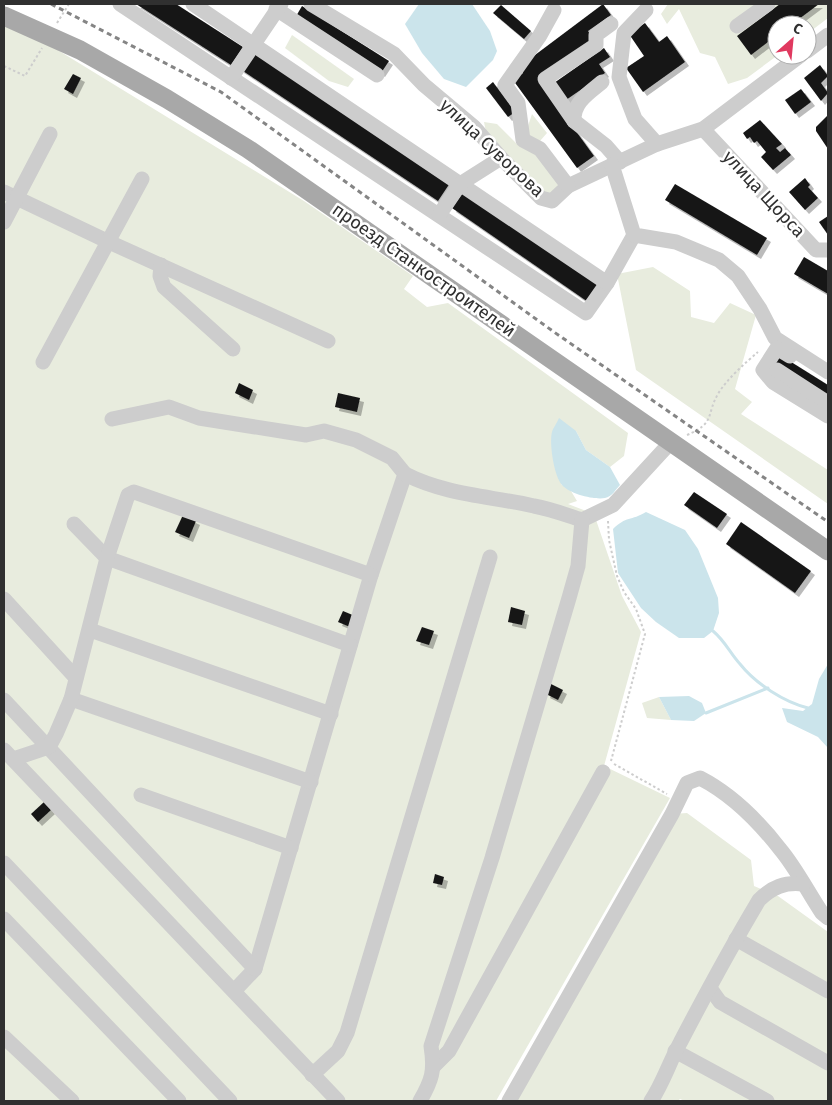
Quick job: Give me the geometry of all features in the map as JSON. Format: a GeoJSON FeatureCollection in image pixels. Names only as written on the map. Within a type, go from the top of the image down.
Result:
{"type":"FeatureCollection","features":[{"type":"Feature","properties":{"kind":"main road","name":"проезд Станкостроителей"},"geometry":{"type":"LineString","coordinates":[[4,16],[80,50],[167,99],[248,150],[828,551]]}},
{"type":"Feature","properties":{"kind":"street"},"geometry":{"type":"LineString","coordinates":[[120,4],[586,313],[607,284],[634,235],[616,164],[606,146],[574,121],[545,79],[596,45],[596,35],[611,24]]}},
{"type":"Feature","properties":{"kind":"street"},"geometry":{"type":"LineString","coordinates":[[193,4],[607,284]]}},
{"type":"Feature","properties":{"kind":"street","name":"улица Суворова"},"geometry":{"type":"LineString","coordinates":[[311,4],[394,54],[424,85],[474,127],[500,158],[541,198],[552,202],[568,186],[657,144],[703,129],[789,65]]}},
{"type":"Feature","properties":{"kind":"street"},"geometry":{"type":"LineString","coordinates":[[738,26],[768,4]]}},
{"type":"Feature","properties":{"kind":"street"},"geometry":{"type":"LineString","coordinates":[[231,78],[279,6],[377,75]]}},
{"type":"Feature","properties":{"kind":"street"},"geometry":{"type":"LineString","coordinates":[[554,10],[539,37],[505,85],[518,102],[523,140],[540,149],[568,186]]}},
{"type":"Feature","properties":{"kind":"street"},"geometry":{"type":"LineString","coordinates":[[646,10],[624,33],[619,77],[635,119],[657,144]]}},
{"type":"Feature","properties":{"kind":"street"},"geometry":{"type":"LineString","coordinates":[[817,43],[828,35]]}},
{"type":"Feature","properties":{"kind":"street"},"geometry":{"type":"LineString","coordinates":[[574,121],[574,113],[579,102],[602,82]]}},
{"type":"Feature","properties":{"kind":"street","name":"улица Щорса"},"geometry":{"type":"LineString","coordinates":[[703,129],[816,250],[828,250]]}},
{"type":"Feature","properties":{"kind":"street"},"geometry":{"type":"LineString","coordinates":[[4,222],[10,195],[50,134]]}},
{"type":"Feature","properties":{"kind":"street"},"geometry":{"type":"LineString","coordinates":[[439,215],[460,184],[500,158]]}},
{"type":"Feature","properties":{"kind":"street"},"geometry":{"type":"LineString","coordinates":[[43,362],[142,179]]}},
{"type":"Feature","properties":{"kind":"street"},"geometry":{"type":"LineString","coordinates":[[10,195],[109,242],[328,340]]}},
{"type":"Feature","properties":{"kind":"street"},"geometry":{"type":"LineString","coordinates":[[634,235],[676,242],[719,260],[738,276],[760,309],[775,338],[828,372]]}},
{"type":"Feature","properties":{"kind":"street"},"geometry":{"type":"LineString","coordinates":[[162,265],[160,276],[164,287],[233,349]]}},
{"type":"Feature","properties":{"kind":"street"},"geometry":{"type":"LineString","coordinates":[[828,378],[777,348],[763,370],[773,382],[828,416]]}},
{"type":"Feature","properties":{"kind":"street"},"geometry":{"type":"LineString","coordinates":[[777,370],[828,403]]}},
{"type":"Feature","properties":{"kind":"street"},"geometry":{"type":"LineString","coordinates":[[112,419],[169,406],[199,418],[306,435],[324,430],[356,440],[392,458],[405,474],[424,484],[464,494],[535,506],[582,520],[613,505],[672,442]]}},
{"type":"Feature","properties":{"kind":"street"},"geometry":{"type":"LineString","coordinates":[[234,991],[255,969],[371,575],[405,474]]}},
{"type":"Feature","properties":{"kind":"street"},"geometry":{"type":"LineString","coordinates":[[49,747],[71,699],[107,558],[128,495],[134,492],[371,575]]}},
{"type":"Feature","properties":{"kind":"street"},"geometry":{"type":"LineString","coordinates":[[420,1101],[430,1083],[434,1066],[431,1046],[492,858],[559,636],[578,566],[582,520]]}},
{"type":"Feature","properties":{"kind":"street"},"geometry":{"type":"LineString","coordinates":[[74,524],[107,558],[350,645]]}},
{"type":"Feature","properties":{"kind":"street"},"geometry":{"type":"LineString","coordinates":[[312,1075],[338,1051],[347,1033],[490,557]]}},
{"type":"Feature","properties":{"kind":"street"},"geometry":{"type":"LineString","coordinates":[[4,599],[76,678]]}},
{"type":"Feature","properties":{"kind":"street"},"geometry":{"type":"LineString","coordinates":[[90,630],[331,714]]}},
{"type":"Feature","properties":{"kind":"street"},"geometry":{"type":"LineString","coordinates":[[71,699],[311,782]]}},
{"type":"Feature","properties":{"kind":"street"},"geometry":{"type":"LineString","coordinates":[[4,700],[255,969]]}},
{"type":"Feature","properties":{"kind":"street"},"geometry":{"type":"LineString","coordinates":[[8,754],[49,747]]}},
{"type":"Feature","properties":{"kind":"street"},"geometry":{"type":"LineString","coordinates":[[8,754],[338,1101]]}},
{"type":"Feature","properties":{"kind":"street"},"geometry":{"type":"LineString","coordinates":[[434,1066],[449,1051],[603,772]]}},
{"type":"Feature","properties":{"kind":"street"},"geometry":{"type":"LineString","coordinates":[[509,1101],[672,814],[687,783],[700,778],[716,786],[738,805],[781,849],[802,884],[822,913],[828,918]]}},
{"type":"Feature","properties":{"kind":"street"},"geometry":{"type":"LineString","coordinates":[[141,795],[291,848]]}},
{"type":"Feature","properties":{"kind":"street"},"geometry":{"type":"LineString","coordinates":[[4,863],[230,1101]]}},
{"type":"Feature","properties":{"kind":"street"},"geometry":{"type":"LineString","coordinates":[[651,1101],[663,1084],[675,1051],[736,938],[759,900],[767,892],[788,882],[802,884]]}},
{"type":"Feature","properties":{"kind":"street"},"geometry":{"type":"LineString","coordinates":[[4,919],[179,1101]]}},
{"type":"Feature","properties":{"kind":"street"},"geometry":{"type":"LineString","coordinates":[[736,938],[828,991]]}},
{"type":"Feature","properties":{"kind":"street"},"geometry":{"type":"LineString","coordinates":[[710,988],[720,1002],[828,1063]]}},
{"type":"Feature","properties":{"kind":"street"},"geometry":{"type":"LineString","coordinates":[[4,1037],[72,1101]]}},
{"type":"Feature","properties":{"kind":"street"},"geometry":{"type":"LineString","coordinates":[[675,1051],[767,1101]]}},
{"type":"Feature","properties":{"kind":"path"},"geometry":{"type":"LineString","coordinates":[[672,442],[696,432],[710,418],[717,394],[749,359],[775,338]]}},
{"type":"Feature","properties":{"kind":"path"},"geometry":{"type":"LineString","coordinates":[[613,505],[608,520],[609,540],[617,576],[624,592],[636,609],[645,634],[611,762],[668,795]]}},
{"type":"Feature","properties":{"kind":"shaded area"},"geometry":{"type":"Polygon","coordinates":[[[668,4],[828,4],[828,18],[817,26],[817,15],[767,15],[767,63],[747,78],[728,84],[715,57],[700,53],[679,9],[667,24],[661,14],[668,4]]]}},
{"type":"Feature","properties":{"kind":"shaded area"},"geometry":{"type":"Polygon","coordinates":[[[4,24],[56,49],[304,201],[413,276],[404,289],[427,307],[448,303],[628,433],[624,456],[610,467],[586,450],[576,431],[561,484],[571,491],[577,501],[568,504],[594,514],[622,596],[641,632],[604,766],[670,798],[496,1101],[4,1101],[4,24]]]}},
{"type":"Feature","properties":{"kind":"shaded area"},"geometry":{"type":"Polygon","coordinates":[[[292,35],[354,79],[348,87],[329,81],[285,48],[292,35]]]}},
{"type":"Feature","properties":{"kind":"shaded area"},"geometry":{"type":"Polygon","coordinates":[[[532,114],[547,133],[533,149],[560,186],[557,192],[543,195],[487,137],[484,122],[497,124],[517,144],[527,129],[532,114]]]}},
{"type":"Feature","properties":{"kind":"shaded area"},"geometry":{"type":"Polygon","coordinates":[[[653,267],[690,291],[691,317],[714,323],[730,303],[756,315],[735,389],[752,402],[741,414],[828,470],[828,504],[636,370],[617,274],[653,267]]]}},
{"type":"Feature","properties":{"kind":"shaded area"},"geometry":{"type":"Polygon","coordinates":[[[659,697],[671,720],[647,718],[642,703],[659,697]]]}},
{"type":"Feature","properties":{"kind":"shaded area"},"geometry":{"type":"Polygon","coordinates":[[[687,813],[751,860],[754,886],[778,896],[828,932],[828,1101],[685,1101],[680,1099],[678,1101],[504,1101],[673,814],[687,813]]]}},
{"type":"Feature","properties":{"kind":"water"},"geometry":{"type":"Polygon","coordinates":[[[419,4],[472,4],[490,31],[497,51],[493,60],[466,87],[444,79],[422,53],[405,24],[419,4]]]}},
{"type":"Feature","properties":{"kind":"water"},"geometry":{"type":"Polygon","coordinates":[[[559,418],[576,431],[586,450],[610,467],[620,485],[610,496],[600,498],[576,494],[559,481],[553,459],[551,437],[559,418]]]}},
{"type":"Feature","properties":{"kind":"water"},"geometry":{"type":"Polygon","coordinates":[[[646,512],[685,530],[698,549],[718,598],[719,613],[713,631],[704,638],[679,638],[656,622],[641,608],[618,573],[613,529],[625,520],[646,512]]]}},
{"type":"Feature","properties":{"kind":"water"},"geometry":{"type":"Polygon","coordinates":[[[828,664],[828,748],[818,737],[787,722],[782,708],[803,711],[812,704],[819,679],[828,664]]]}},
{"type":"Feature","properties":{"kind":"water"},"geometry":{"type":"Polygon","coordinates":[[[689,696],[702,703],[706,713],[694,721],[671,720],[659,697],[689,696]]]}},
{"type":"Feature","properties":{"kind":"building"},"geometry":{"type":"Polygon","coordinates":[[[136,4],[176,4],[243,47],[231,65],[136,4]]]}},
{"type":"Feature","properties":{"kind":"building"},"geometry":{"type":"Polygon","coordinates":[[[603,4],[611,15],[588,31],[593,39],[538,79],[594,156],[577,168],[513,80],[523,73],[521,68],[527,61],[603,4]]]}},
{"type":"Feature","properties":{"kind":"building"},"geometry":{"type":"Polygon","coordinates":[[[780,4],[819,4],[804,15],[767,15],[767,43],[751,55],[737,36],[780,4]]]}},
{"type":"Feature","properties":{"kind":"building"},"geometry":{"type":"Polygon","coordinates":[[[501,5],[531,31],[524,39],[493,13],[501,5]]]}},
{"type":"Feature","properties":{"kind":"building"},"geometry":{"type":"Polygon","coordinates":[[[302,6],[389,61],[381,73],[295,18],[302,6]]]}},
{"type":"Feature","properties":{"kind":"building"},"geometry":{"type":"Polygon","coordinates":[[[645,23],[659,42],[667,36],[685,62],[643,92],[626,68],[644,56],[629,34],[645,23]]]}},
{"type":"Feature","properties":{"kind":"building"},"geometry":{"type":"Polygon","coordinates":[[[604,48],[610,57],[599,64],[605,73],[566,100],[554,83],[604,48]]]}},
{"type":"Feature","properties":{"kind":"building"},"geometry":{"type":"Polygon","coordinates":[[[252,52],[450,183],[438,201],[240,69],[252,52]]]}},
{"type":"Feature","properties":{"kind":"building"},"geometry":{"type":"Polygon","coordinates":[[[820,65],[828,76],[821,83],[828,93],[821,101],[804,78],[820,65]]]}},
{"type":"Feature","properties":{"kind":"building"},"geometry":{"type":"Polygon","coordinates":[[[73,74],[81,78],[73,94],[64,89],[73,74]]]}},
{"type":"Feature","properties":{"kind":"building"},"geometry":{"type":"Polygon","coordinates":[[[493,82],[515,112],[508,117],[486,88],[493,82]]]}},
{"type":"Feature","properties":{"kind":"building"},"geometry":{"type":"Polygon","coordinates":[[[801,89],[811,102],[795,114],[785,100],[801,89]]]}},
{"type":"Feature","properties":{"kind":"building"},"geometry":{"type":"Polygon","coordinates":[[[827,116],[828,149],[816,131],[816,127],[827,116]]]}},
{"type":"Feature","properties":{"kind":"building"},"geometry":{"type":"Polygon","coordinates":[[[760,120],[782,144],[776,148],[780,152],[785,148],[791,155],[773,170],[761,157],[766,152],[757,141],[754,143],[750,137],[747,139],[743,133],[760,120]]]}},
{"type":"Feature","properties":{"kind":"building"},"geometry":{"type":"Polygon","coordinates":[[[805,178],[810,185],[808,187],[818,198],[805,210],[789,192],[805,178]]]}},
{"type":"Feature","properties":{"kind":"building"},"geometry":{"type":"Polygon","coordinates":[[[675,184],[767,238],[757,255],[665,200],[675,184]]]}},
{"type":"Feature","properties":{"kind":"building"},"geometry":{"type":"Polygon","coordinates":[[[464,191],[600,285],[588,302],[452,208],[464,191]]]}},
{"type":"Feature","properties":{"kind":"building"},"geometry":{"type":"Polygon","coordinates":[[[828,216],[828,235],[819,222],[828,216]]]}},
{"type":"Feature","properties":{"kind":"building"},"geometry":{"type":"Polygon","coordinates":[[[804,257],[828,271],[828,294],[794,274],[804,257]]]}},
{"type":"Feature","properties":{"kind":"building"},"geometry":{"type":"Polygon","coordinates":[[[780,355],[828,385],[828,409],[770,373],[780,355]]]}},
{"type":"Feature","properties":{"kind":"building"},"geometry":{"type":"Polygon","coordinates":[[[239,383],[253,390],[249,400],[235,393],[239,383]]]}},
{"type":"Feature","properties":{"kind":"building"},"geometry":{"type":"Polygon","coordinates":[[[338,393],[360,398],[357,412],[335,407],[338,393]]]}},
{"type":"Feature","properties":{"kind":"building"},"geometry":{"type":"Polygon","coordinates":[[[694,492],[727,514],[717,528],[684,505],[694,492]]]}},
{"type":"Feature","properties":{"kind":"building"},"geometry":{"type":"Polygon","coordinates":[[[183,515],[196,521],[189,538],[175,532],[183,515]]]}},
{"type":"Feature","properties":{"kind":"building"},"geometry":{"type":"Polygon","coordinates":[[[741,522],[811,571],[795,593],[726,544],[741,522]]]}},
{"type":"Feature","properties":{"kind":"building"},"geometry":{"type":"Polygon","coordinates":[[[511,607],[525,611],[522,625],[508,622],[511,607]]]}},
{"type":"Feature","properties":{"kind":"building"},"geometry":{"type":"Polygon","coordinates":[[[343,611],[355,616],[350,627],[338,622],[343,611]]]}},
{"type":"Feature","properties":{"kind":"building"},"geometry":{"type":"Polygon","coordinates":[[[422,627],[434,631],[429,645],[416,641],[422,627]]]}},
{"type":"Feature","properties":{"kind":"building"},"geometry":{"type":"Polygon","coordinates":[[[551,684],[563,690],[558,700],[546,694],[551,684]]]}},
{"type":"Feature","properties":{"kind":"building"},"geometry":{"type":"Polygon","coordinates":[[[44,802],[51,810],[38,822],[31,814],[44,802]]]}},
{"type":"Feature","properties":{"kind":"building"},"geometry":{"type":"Polygon","coordinates":[[[435,874],[444,877],[442,885],[433,883],[435,874]]]}},
{"type":"Feature","properties":{"kind":"waterway"},"geometry":{"type":"LineString","coordinates":[[713,631],[740,664],[762,685],[780,697],[808,708]]}},
{"type":"Feature","properties":{"kind":"waterway"},"geometry":{"type":"LineString","coordinates":[[706,713],[768,688]]}},
{"type":"Feature","properties":{"kind":"railway"},"geometry":{"type":"LineString","coordinates":[[51,4],[221,92],[554,332],[828,522]]}}]}
